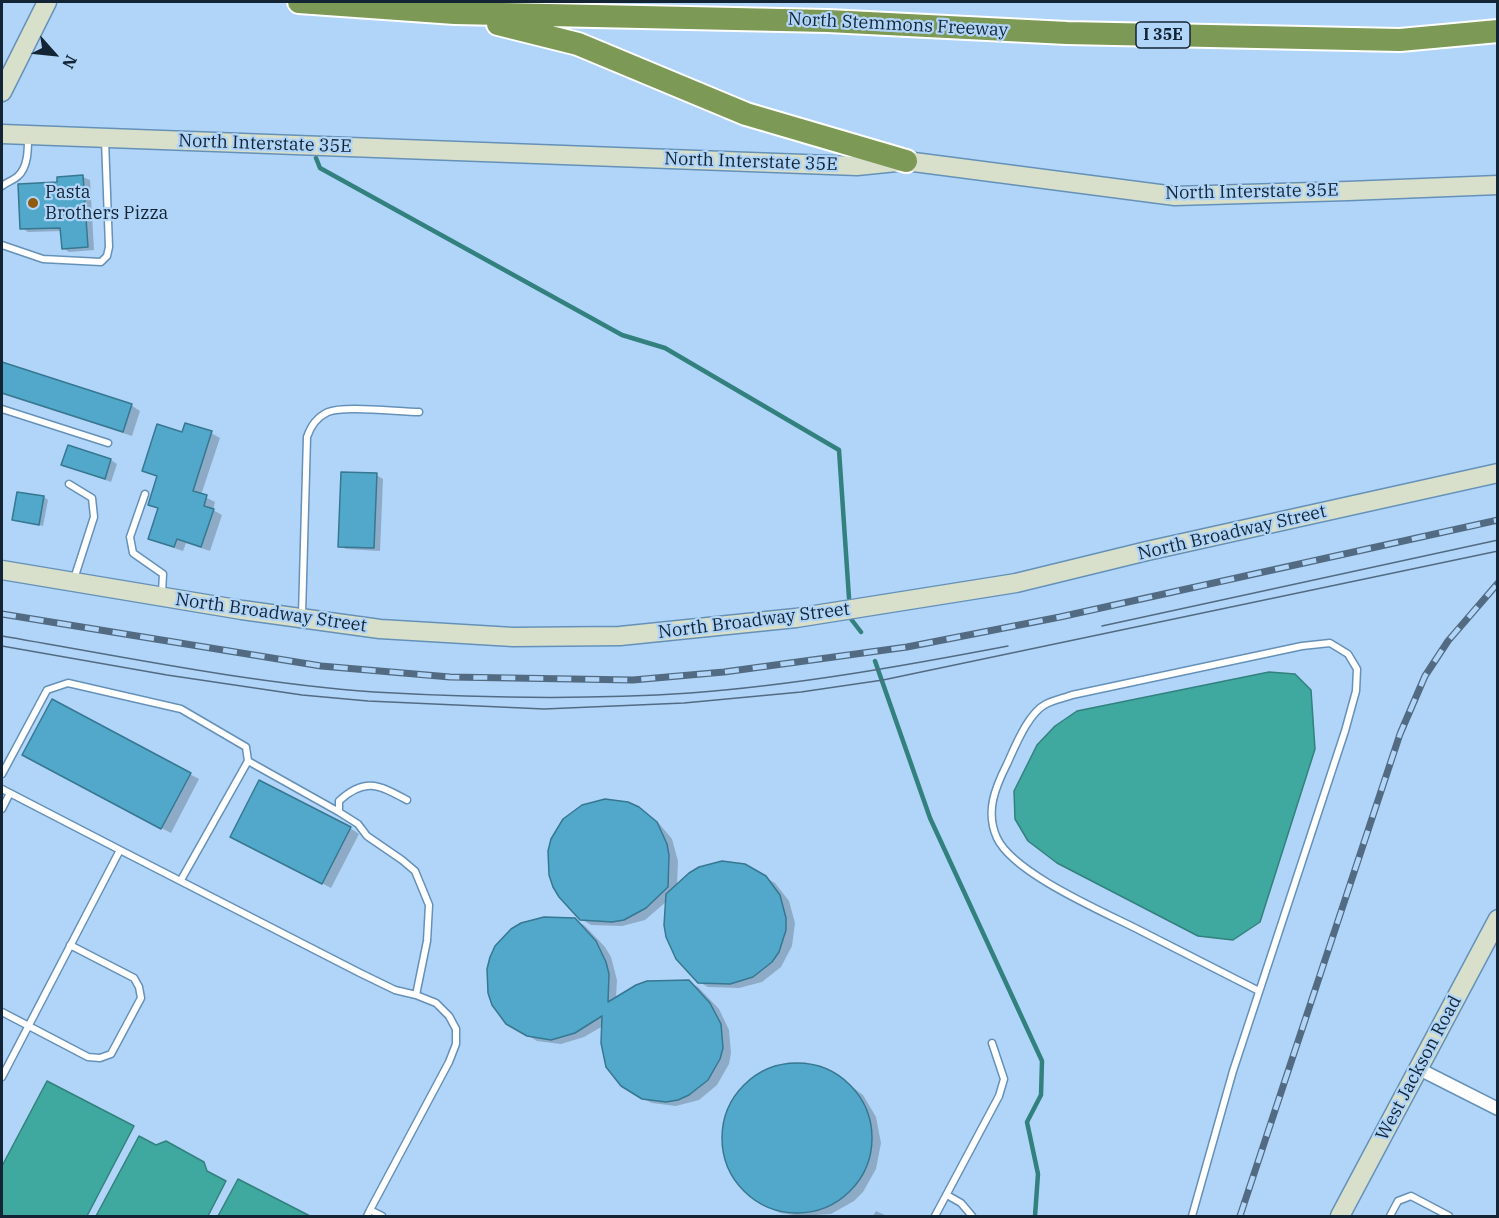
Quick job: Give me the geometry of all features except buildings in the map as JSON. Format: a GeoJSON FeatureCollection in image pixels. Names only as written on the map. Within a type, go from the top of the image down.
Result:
{"type":"FeatureCollection","features":[{"type":"Feature","properties":{"kind":"highway","name":"North Stemmons Freeway"},"geometry":{"type":"LineString","coordinates":[[299,2],[455,14],[828,21],[1067,33],[1400,40],[1497,31]]}},
{"type":"Feature","properties":{"kind":"highway"},"geometry":{"type":"LineString","coordinates":[[455,14],[578,44],[746,114],[906,161]]}},
{"type":"Feature","properties":{"kind":"street"},"geometry":{"type":"LineString","coordinates":[[2,92],[47,2]]}},
{"type":"Feature","properties":{"kind":"street","name":"North Interstate 35E"},"geometry":{"type":"LineString","coordinates":[[2,134],[857,166],[906,161],[1175,196],[1497,184]]}},
{"type":"Feature","properties":{"kind":"street","name":"North Broadway Street"},"geometry":{"type":"LineString","coordinates":[[2,570],[301,619],[380,629],[513,637],[620,636],[796,618],[1016,583],[1497,472]]}},
{"type":"Feature","properties":{"kind":"street","name":"West Jackson Road"},"geometry":{"type":"LineString","coordinates":[[1340,1216],[1497,919]]}},
{"type":"Feature","properties":{"kind":"street"},"geometry":{"type":"LineString","coordinates":[[1419,1069],[1497,1109]]}},
{"type":"Feature","properties":{"kind":"lane"},"geometry":{"type":"LineString","coordinates":[[2,186],[18,176],[24,167],[28,136]]}},
{"type":"Feature","properties":{"kind":"lane"},"geometry":{"type":"LineString","coordinates":[[2,245],[44,259],[101,262],[107,256],[105,138]]}},
{"type":"Feature","properties":{"kind":"lane"},"geometry":{"type":"LineString","coordinates":[[2,409],[108,442]]}},
{"type":"Feature","properties":{"kind":"lane"},"geometry":{"type":"LineString","coordinates":[[301,619],[307,436],[310,428],[316,420],[336,409],[419,412]]}},
{"type":"Feature","properties":{"kind":"lane"},"geometry":{"type":"LineString","coordinates":[[69,484],[92,498],[94,517],[73,582]]}},
{"type":"Feature","properties":{"kind":"lane"},"geometry":{"type":"LineString","coordinates":[[145,494],[130,537],[132,553],[163,574],[162,597]]}},
{"type":"Feature","properties":{"kind":"lane"},"geometry":{"type":"LineString","coordinates":[[1192,1216],[1217,1124],[1345,731],[1356,691],[1358,669],[1348,654],[1330,643],[1302,646],[1072,695],[1044,705],[1026,725],[998,782],[992,800],[991,820],[997,838],[1004,849],[1030,871],[1077,898],[1259,991]]}},
{"type":"Feature","properties":{"kind":"lane"},"geometry":{"type":"LineString","coordinates":[[2,774],[47,690],[68,683],[181,709],[246,747],[248,760],[181,880]]}},
{"type":"Feature","properties":{"kind":"lane"},"geometry":{"type":"LineString","coordinates":[[248,760],[358,824],[367,836],[415,871],[429,905],[427,941],[417,994]]}},
{"type":"Feature","properties":{"kind":"lane"},"geometry":{"type":"LineString","coordinates":[[339,812],[339,801],[350,791],[364,785],[381,786],[407,800]]}},
{"type":"Feature","properties":{"kind":"lane"},"geometry":{"type":"LineString","coordinates":[[2,789],[378,982],[395,990],[417,994],[436,1003],[449,1016],[456,1029],[456,1044],[449,1062],[369,1213],[382,1216]]}},
{"type":"Feature","properties":{"kind":"lane"},"geometry":{"type":"LineString","coordinates":[[2,809],[10,793]]}},
{"type":"Feature","properties":{"kind":"lane"},"geometry":{"type":"LineString","coordinates":[[2,1077],[120,850]]}},
{"type":"Feature","properties":{"kind":"lane"},"geometry":{"type":"LineString","coordinates":[[2,1012],[88,1057],[100,1058],[111,1053],[141,998],[139,987],[134,978],[70,945]]}},
{"type":"Feature","properties":{"kind":"lane"},"geometry":{"type":"LineString","coordinates":[[935,1216],[1002,1088],[1004,1079],[992,1043]]}},
{"type":"Feature","properties":{"kind":"lane"},"geometry":{"type":"LineString","coordinates":[[947,1194],[962,1203],[972,1216]]}},
{"type":"Feature","properties":{"kind":"lane"},"geometry":{"type":"LineString","coordinates":[[1390,1216],[1398,1201],[1411,1197],[1449,1216]]}},
{"type":"Feature","properties":{"kind":"shaded area"},"geometry":{"type":"Polygon","coordinates":[[[1269,672],[1295,674],[1311,690],[1315,749],[1260,922],[1233,940],[1198,936],[1057,863],[1028,841],[1015,819],[1014,791],[1037,745],[1055,726],[1077,711],[1269,672]]]}},
{"type":"Feature","properties":{"kind":"shaded area"},"geometry":{"type":"Polygon","coordinates":[[[47,1081],[134,1126],[87,1216],[2,1216],[2,1166],[47,1081]]]}},
{"type":"Feature","properties":{"kind":"shaded area"},"geometry":{"type":"Polygon","coordinates":[[[139,1136],[156,1145],[166,1141],[204,1162],[207,1171],[226,1181],[208,1216],[96,1216],[139,1136]]]}},
{"type":"Feature","properties":{"kind":"shaded area"},"geometry":{"type":"Polygon","coordinates":[[[238,1179],[310,1216],[218,1216],[238,1179]]]}},
{"type":"Feature","properties":{"kind":"waterway"},"geometry":{"type":"LineString","coordinates":[[316,158],[320,168],[622,335],[665,348],[839,450],[849,598]]}},
{"type":"Feature","properties":{"kind":"waterway"},"geometry":{"type":"LineString","coordinates":[[851,619],[861,632]]}},
{"type":"Feature","properties":{"kind":"waterway"},"geometry":{"type":"LineString","coordinates":[[875,661],[930,818],[1042,1061],[1041,1095],[1027,1122],[1038,1174],[1035,1216]]}},
{"type":"Feature","properties":{"kind":"tram line"},"geometry":{"type":"LineString","coordinates":[[1102,626],[1498,540]]}},
{"type":"Feature","properties":{"kind":"tram line"},"geometry":{"type":"LineString","coordinates":[[2,646],[167,675],[302,695],[368,701],[544,709],[684,703],[801,692],[883,680],[1498,551]]}},
{"type":"Feature","properties":{"kind":"tram line"},"geometry":{"type":"LineString","coordinates":[[2,636],[187,668],[327,688],[493,697],[612,697],[730,690],[850,674],[1008,646]]}},
{"type":"Feature","properties":{"kind":"railway"},"geometry":{"type":"LineString","coordinates":[[2,614],[321,666],[450,677],[633,680],[724,672],[907,647],[1060,617],[1498,520]]}},
{"type":"Feature","properties":{"kind":"railway"},"geometry":{"type":"LineString","coordinates":[[1240,1216],[1400,734],[1425,676],[1448,641],[1498,583]]}},
{"type":"Feature","properties":{"kind":"place","name":"Pasta Brothers Pizza"},"geometry":{"type":"Point","coordinates":[33,203]}}]}
